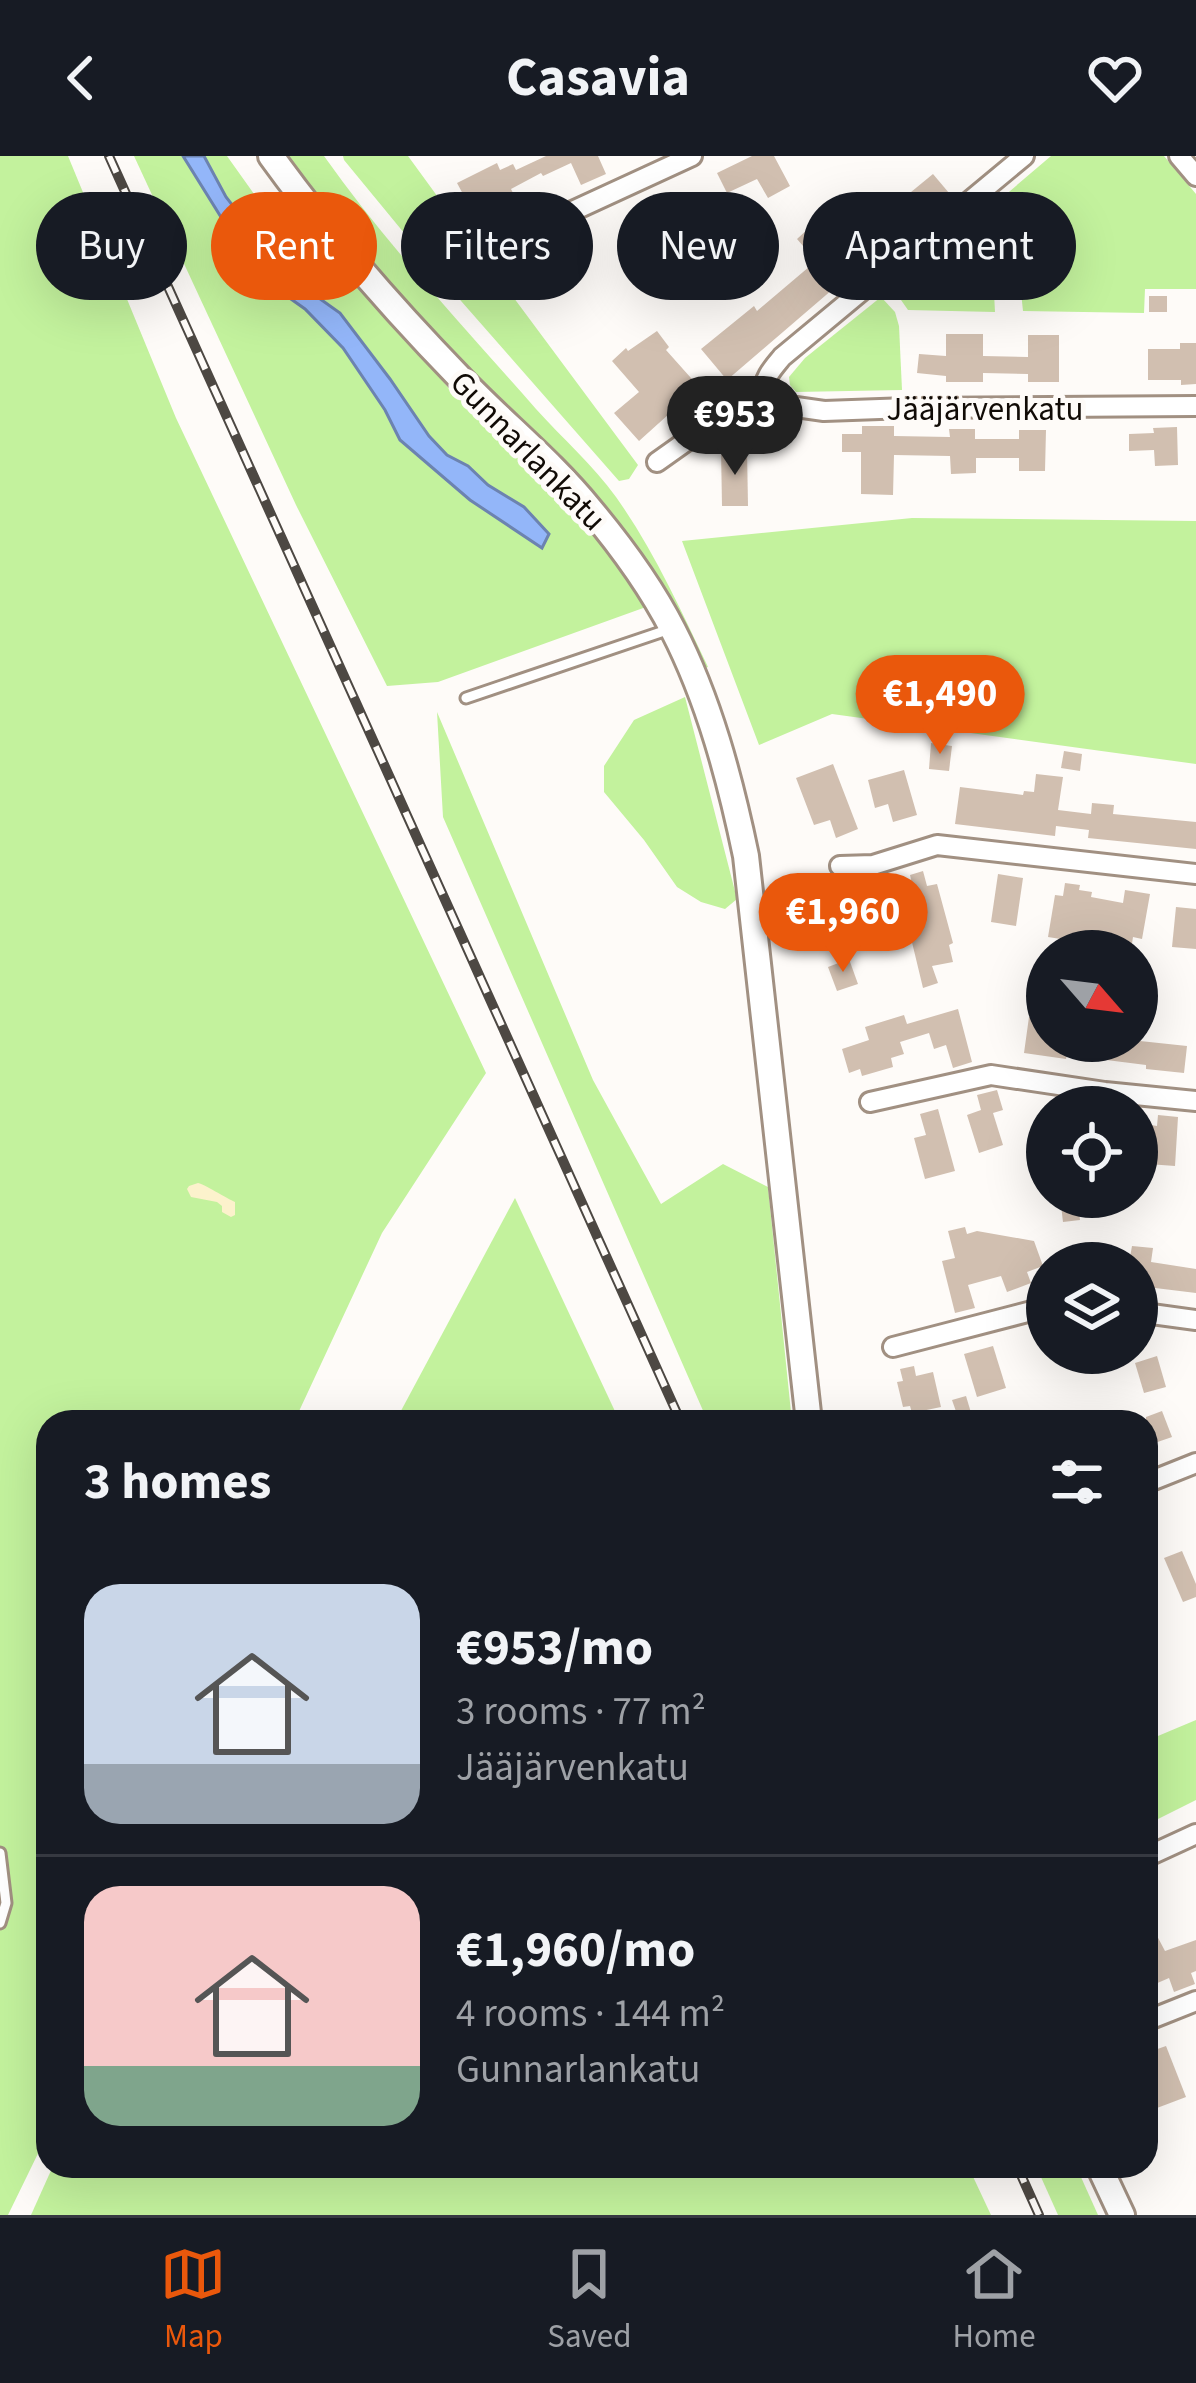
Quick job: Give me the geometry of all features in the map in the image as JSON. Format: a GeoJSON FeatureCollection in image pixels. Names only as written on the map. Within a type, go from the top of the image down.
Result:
{"type":"FeatureCollection","features":[{"type":"Feature","properties":{"kind":"street","name":"Gunnarlankatu"},"geometry":{"type":"LineString","coordinates":[[272,156],[374,284],[588,506],[636,570],[672,629],[695,680],[732,788],[746,856],[807,1410]]}},
{"type":"Feature","properties":{"kind":"street"},"geometry":{"type":"LineString","coordinates":[[593,202],[692,156]]}},
{"type":"Feature","properties":{"kind":"street"},"geometry":{"type":"LineString","coordinates":[[657,462],[743,401],[764,392],[770,370],[782,357],[1024,156]]}},
{"type":"Feature","properties":{"kind":"street"},"geometry":{"type":"LineString","coordinates":[[1179,156],[1196,176]]}},
{"type":"Feature","properties":{"kind":"street","name":"Jääjärvenkatu"},"geometry":{"type":"LineString","coordinates":[[764,392],[782,405],[824,411],[1196,406]]}},
{"type":"Feature","properties":{"kind":"street"},"geometry":{"type":"LineString","coordinates":[[840,866],[872,865],[937,845],[1196,874]]}},
{"type":"Feature","properties":{"kind":"street"},"geometry":{"type":"LineString","coordinates":[[870,1102],[991,1075],[1196,1101]]}},
{"type":"Feature","properties":{"kind":"street"},"geometry":{"type":"LineString","coordinates":[[893,1346],[1026,1312]]}},
{"type":"Feature","properties":{"kind":"street"},"geometry":{"type":"LineString","coordinates":[[1158,1314],[1196,1319]]}},
{"type":"Feature","properties":{"kind":"street"},"geometry":{"type":"LineString","coordinates":[[1158,1478],[1196,1463]]}},
{"type":"Feature","properties":{"kind":"street"},"geometry":{"type":"LineString","coordinates":[[1158,1851],[1196,1834]]}},
{"type":"Feature","properties":{"kind":"street"},"geometry":{"type":"LineString","coordinates":[[1158,2015],[1196,2001]]}},
{"type":"Feature","properties":{"kind":"street"},"geometry":{"type":"LineString","coordinates":[[1105,2178],[1122,2215]]}},
{"type":"Feature","properties":{"kind":"lane"},"geometry":{"type":"LineString","coordinates":[[466,698],[672,629]]}},
{"type":"Feature","properties":{"kind":"lane"},"geometry":{"type":"LineString","coordinates":[[0,1853],[6,1888],[0,1923]]}},
{"type":"Feature","properties":{"kind":"green space"},"geometry":{"type":"Polygon","coordinates":[[[0,156],[68,156],[83,192],[36,192],[36,300],[127,300],[176,418],[486,1073],[382,1233],[300,1410],[36,1410],[36,2158],[8,2215],[0,2215],[0,156]]]}},
{"type":"Feature","properties":{"kind":"green space"},"geometry":{"type":"Polygon","coordinates":[[[134,156],[183,156],[211,201],[211,300],[293,300],[306,309],[343,348],[400,440],[470,501],[542,548],[524,508],[447,455],[340,313],[322,300],[376,300],[451,391],[584,517],[646,607],[438,682],[387,686],[187,270],[187,192],[151,192],[134,156]]]}},
{"type":"Feature","properties":{"kind":"green space"},"geometry":{"type":"Polygon","coordinates":[[[204,156],[227,156],[253,192],[223,192],[204,156]]]}},
{"type":"Feature","properties":{"kind":"green space"},"geometry":{"type":"Polygon","coordinates":[[[286,156],[324,156],[351,192],[315,192],[286,156]]]}},
{"type":"Feature","properties":{"kind":"green space"},"geometry":{"type":"Polygon","coordinates":[[[343,156],[408,156],[434,192],[401,192],[401,229],[377,200],[377,192],[370,192],[343,156]]]}},
{"type":"Feature","properties":{"kind":"green space"},"geometry":{"type":"Polygon","coordinates":[[[1051,156],[1164,156],[1196,194],[1196,289],[1145,289],[1144,313],[1023,311],[1022,300],[1076,300],[1076,192],[1009,192],[1051,156]]]}},
{"type":"Feature","properties":{"kind":"green space"},"geometry":{"type":"Polygon","coordinates":[[[377,226],[401,254],[401,294],[377,267],[377,226]]]}},
{"type":"Feature","properties":{"kind":"green space"},"geometry":{"type":"Polygon","coordinates":[[[406,300],[440,300],[607,485],[654,559],[708,667],[703,669],[646,562],[618,522],[406,300]]]}},
{"type":"Feature","properties":{"kind":"green space"},"geometry":{"type":"Polygon","coordinates":[[[460,300],[516,300],[638,465],[629,479],[619,481],[460,300]]]}},
{"type":"Feature","properties":{"kind":"green space"},"geometry":{"type":"Polygon","coordinates":[[[877,300],[884,300],[895,312],[899,326],[902,390],[796,392],[789,377],[805,358],[877,300]]]}},
{"type":"Feature","properties":{"kind":"green space"},"geometry":{"type":"Polygon","coordinates":[[[901,300],[994,300],[995,312],[908,310],[901,300]]]}},
{"type":"Feature","properties":{"kind":"green space"},"geometry":{"type":"Polygon","coordinates":[[[912,518],[1196,521],[1196,764],[832,714],[759,745],[682,541],[912,518]]]}},
{"type":"Feature","properties":{"kind":"green space"},"geometry":{"type":"Polygon","coordinates":[[[685,697],[737,899],[725,909],[701,902],[677,887],[604,792],[604,766],[634,720],[685,697]]]}},
{"type":"Feature","properties":{"kind":"green space"},"geometry":{"type":"Polygon","coordinates":[[[437,712],[593,1080],[661,1204],[723,1164],[768,1187],[791,1410],[703,1410],[443,817],[437,712]]]}},
{"type":"Feature","properties":{"kind":"green space"},"geometry":{"type":"Polygon","coordinates":[[[515,1198],[614,1410],[401,1410],[515,1198]]]}},
{"type":"Feature","properties":{"kind":"green space"},"geometry":{"type":"Polygon","coordinates":[[[1196,1720],[1196,1800],[1158,1819],[1158,1736],[1196,1720]]]}},
{"type":"Feature","properties":{"kind":"green space"},"geometry":{"type":"Polygon","coordinates":[[[48,2178],[974,2178],[991,2215],[31,2215],[48,2178]]]}},
{"type":"Feature","properties":{"kind":"green space"},"geometry":{"type":"Polygon","coordinates":[[[1041,2178],[1081,2178],[1098,2215],[1058,2215],[1041,2178]]]}},
{"type":"Feature","properties":{"kind":"sand"},"geometry":{"type":"Polygon","coordinates":[[[198,1183],[235,1202],[235,1215],[222,1212],[217,1202],[191,1197],[187,1189],[198,1183]]]}},
{"type":"Feature","properties":{"kind":"water"},"geometry":{"type":"Polygon","coordinates":[[[183,156],[204,156],[223,192],[211,192],[211,201],[183,156]]]}},
{"type":"Feature","properties":{"kind":"water"},"geometry":{"type":"Polygon","coordinates":[[[292,300],[322,300],[340,313],[429,436],[447,455],[524,507],[549,534],[542,548],[470,500],[400,440],[343,348],[292,300]]]}},
{"type":"Feature","properties":{"kind":"building"},"geometry":{"type":"Polygon","coordinates":[[[546,156],[598,156],[606,174],[581,185],[571,163],[541,173],[512,192],[462,192],[457,183],[497,163],[500,170],[513,164],[516,170],[546,156]]]}},
{"type":"Feature","properties":{"kind":"building"},"geometry":{"type":"Polygon","coordinates":[[[752,156],[774,156],[790,186],[765,192],[757,179],[726,192],[717,173],[752,156]]]}},
{"type":"Feature","properties":{"kind":"building"},"geometry":{"type":"Polygon","coordinates":[[[933,174],[948,192],[911,192],[933,174]]]}},
{"type":"Feature","properties":{"kind":"building"},"geometry":{"type":"Polygon","coordinates":[[[803,272],[803,300],[820,300],[727,380],[701,349],[754,306],[757,311],[770,300],[779,300],[779,292],[803,272]]]}},
{"type":"Feature","properties":{"kind":"building"},"geometry":{"type":"Polygon","coordinates":[[[1149,296],[1167,296],[1167,312],[1149,312],[1149,296]]]}},
{"type":"Feature","properties":{"kind":"building"},"geometry":{"type":"Polygon","coordinates":[[[657,331],[669,347],[666,350],[699,387],[639,441],[614,413],[639,392],[612,361],[657,331]]]}},
{"type":"Feature","properties":{"kind":"building"},"geometry":{"type":"Polygon","coordinates":[[[946,334],[983,334],[983,356],[1028,357],[1028,335],[1059,335],[1059,382],[1028,382],[1028,374],[983,373],[983,382],[946,382],[946,376],[917,373],[919,354],[946,356],[946,334]]]}},
{"type":"Feature","properties":{"kind":"building"},"geometry":{"type":"Polygon","coordinates":[[[1180,343],[1196,343],[1196,384],[1148,380],[1148,349],[1180,349],[1180,343]]]}},
{"type":"Feature","properties":{"kind":"building"},"geometry":{"type":"Polygon","coordinates":[[[862,426],[894,426],[894,436],[950,437],[949,429],[975,429],[975,439],[1019,439],[1019,430],[1046,430],[1045,471],[1019,471],[1019,458],[976,458],[976,473],[951,474],[950,456],[894,455],[893,495],[861,494],[861,452],[842,452],[842,434],[862,434],[862,426]]]}},
{"type":"Feature","properties":{"kind":"building"},"geometry":{"type":"Polygon","coordinates":[[[1177,427],[1178,465],[1155,466],[1154,450],[1129,451],[1129,434],[1177,427]]]}},
{"type":"Feature","properties":{"kind":"building"},"geometry":{"type":"Polygon","coordinates":[[[721,449],[747,449],[748,506],[722,506],[721,449]]]}},
{"type":"Feature","properties":{"kind":"building"},"geometry":{"type":"Polygon","coordinates":[[[931,743],[952,746],[949,771],[929,769],[931,743]]]}},
{"type":"Feature","properties":{"kind":"building"},"geometry":{"type":"Polygon","coordinates":[[[1064,751],[1082,754],[1080,771],[1061,768],[1064,751]]]}},
{"type":"Feature","properties":{"kind":"building"},"geometry":{"type":"Polygon","coordinates":[[[833,764],[858,829],[836,838],[830,820],[814,825],[796,778],[833,764]]]}},
{"type":"Feature","properties":{"kind":"building"},"geometry":{"type":"Polygon","coordinates":[[[904,770],[917,815],[893,822],[888,804],[875,808],[868,780],[904,770]]]}},
{"type":"Feature","properties":{"kind":"building"},"geometry":{"type":"Polygon","coordinates":[[[1036,774],[1063,777],[1058,810],[1091,814],[1092,803],[1114,805],[1113,814],[1196,822],[1196,849],[1088,838],[1089,830],[1056,826],[1055,836],[955,824],[960,787],[1023,795],[1034,792],[1036,774]]]}},
{"type":"Feature","properties":{"kind":"building"},"geometry":{"type":"Polygon","coordinates":[[[923,871],[927,886],[937,884],[953,943],[949,945],[953,962],[932,966],[938,983],[923,988],[910,934],[854,950],[839,897],[861,891],[870,924],[905,915],[913,912],[909,898],[915,896],[910,875],[923,871]]]}},
{"type":"Feature","properties":{"kind":"building"},"geometry":{"type":"Polygon","coordinates":[[[998,874],[1023,878],[1016,926],[991,922],[998,874]]]}},
{"type":"Feature","properties":{"kind":"building"},"geometry":{"type":"Polygon","coordinates":[[[1065,883],[1080,885],[1079,890],[1092,892],[1091,897],[1123,903],[1125,890],[1150,894],[1144,930],[1049,930],[1055,895],[1063,896],[1065,883]]]}},
{"type":"Feature","properties":{"kind":"building"},"geometry":{"type":"Polygon","coordinates":[[[1176,907],[1196,909],[1196,949],[1172,947],[1176,907]]]}},
{"type":"Feature","properties":{"kind":"building"},"geometry":{"type":"Polygon","coordinates":[[[849,959],[858,984],[837,991],[828,967],[849,959]]]}},
{"type":"Feature","properties":{"kind":"building"},"geometry":{"type":"Polygon","coordinates":[[[958,1009],[972,1062],[953,1068],[946,1045],[934,1049],[929,1033],[900,1042],[904,1054],[891,1058],[893,1067],[862,1076],[860,1069],[849,1073],[842,1049],[869,1040],[865,1027],[904,1015],[907,1024],[958,1009]]]}},
{"type":"Feature","properties":{"kind":"building"},"geometry":{"type":"Polygon","coordinates":[[[1158,1043],[1187,1046],[1184,1073],[1146,1069],[1146,1065],[1122,1062],[1158,1062],[1158,1043]]]}},
{"type":"Feature","properties":{"kind":"building"},"geometry":{"type":"Polygon","coordinates":[[[997,1090],[1003,1110],[993,1113],[1003,1145],[979,1153],[967,1115],[981,1110],[977,1095],[997,1090]]]}},
{"type":"Feature","properties":{"kind":"building"},"geometry":{"type":"Polygon","coordinates":[[[938,1109],[955,1171],[925,1179],[914,1138],[926,1135],[920,1114],[938,1109]]]}},
{"type":"Feature","properties":{"kind":"building"},"geometry":{"type":"Polygon","coordinates":[[[1158,1115],[1178,1117],[1175,1166],[1158,1165],[1158,1115]]]}},
{"type":"Feature","properties":{"kind":"building"},"geometry":{"type":"Polygon","coordinates":[[[965,1227],[967,1234],[977,1231],[1034,1241],[1026,1242],[1026,1285],[1007,1292],[1001,1276],[968,1285],[975,1308],[955,1313],[942,1261],[955,1258],[948,1231],[965,1227]]]}},
{"type":"Feature","properties":{"kind":"building"},"geometry":{"type":"Polygon","coordinates":[[[1158,1263],[1196,1269],[1196,1293],[1158,1288],[1158,1263]]]}},
{"type":"Feature","properties":{"kind":"building"},"geometry":{"type":"Polygon","coordinates":[[[993,1346],[1006,1388],[977,1397],[964,1354],[993,1346]]]}},
{"type":"Feature","properties":{"kind":"building"},"geometry":{"type":"Polygon","coordinates":[[[1158,1359],[1166,1387],[1144,1393],[1138,1374],[1158,1374],[1158,1359]]]}},
{"type":"Feature","properties":{"kind":"building"},"geometry":{"type":"Polygon","coordinates":[[[914,1366],[916,1376],[933,1372],[941,1407],[903,1407],[897,1382],[903,1381],[900,1369],[914,1366]]]}},
{"type":"Feature","properties":{"kind":"building"},"geometry":{"type":"Polygon","coordinates":[[[966,1396],[970,1410],[956,1410],[952,1400],[966,1396]]]}},
{"type":"Feature","properties":{"kind":"building"},"geometry":{"type":"Polygon","coordinates":[[[1162,1411],[1172,1437],[1158,1442],[1158,1412],[1162,1411]]]}},
{"type":"Feature","properties":{"kind":"building"},"geometry":{"type":"Polygon","coordinates":[[[1182,1551],[1196,1584],[1196,1597],[1183,1602],[1164,1558],[1182,1551]]]}},
{"type":"Feature","properties":{"kind":"building"},"geometry":{"type":"Polygon","coordinates":[[[1158,1938],[1165,1951],[1196,1940],[1196,1971],[1191,1973],[1195,1984],[1174,1992],[1169,1978],[1158,1983],[1158,1938]]]}},
{"type":"Feature","properties":{"kind":"building"},"geometry":{"type":"Polygon","coordinates":[[[1166,2046],[1186,2097],[1158,2108],[1158,2049],[1166,2046]]]}},
{"type":"Feature","properties":{"kind":"railway"},"geometry":{"type":"LineString","coordinates":[[109,156],[676,1410]]}},
{"type":"Feature","properties":{"kind":"railway"},"geometry":{"type":"LineString","coordinates":[[1022,2178],[1039,2215]]}}]}
